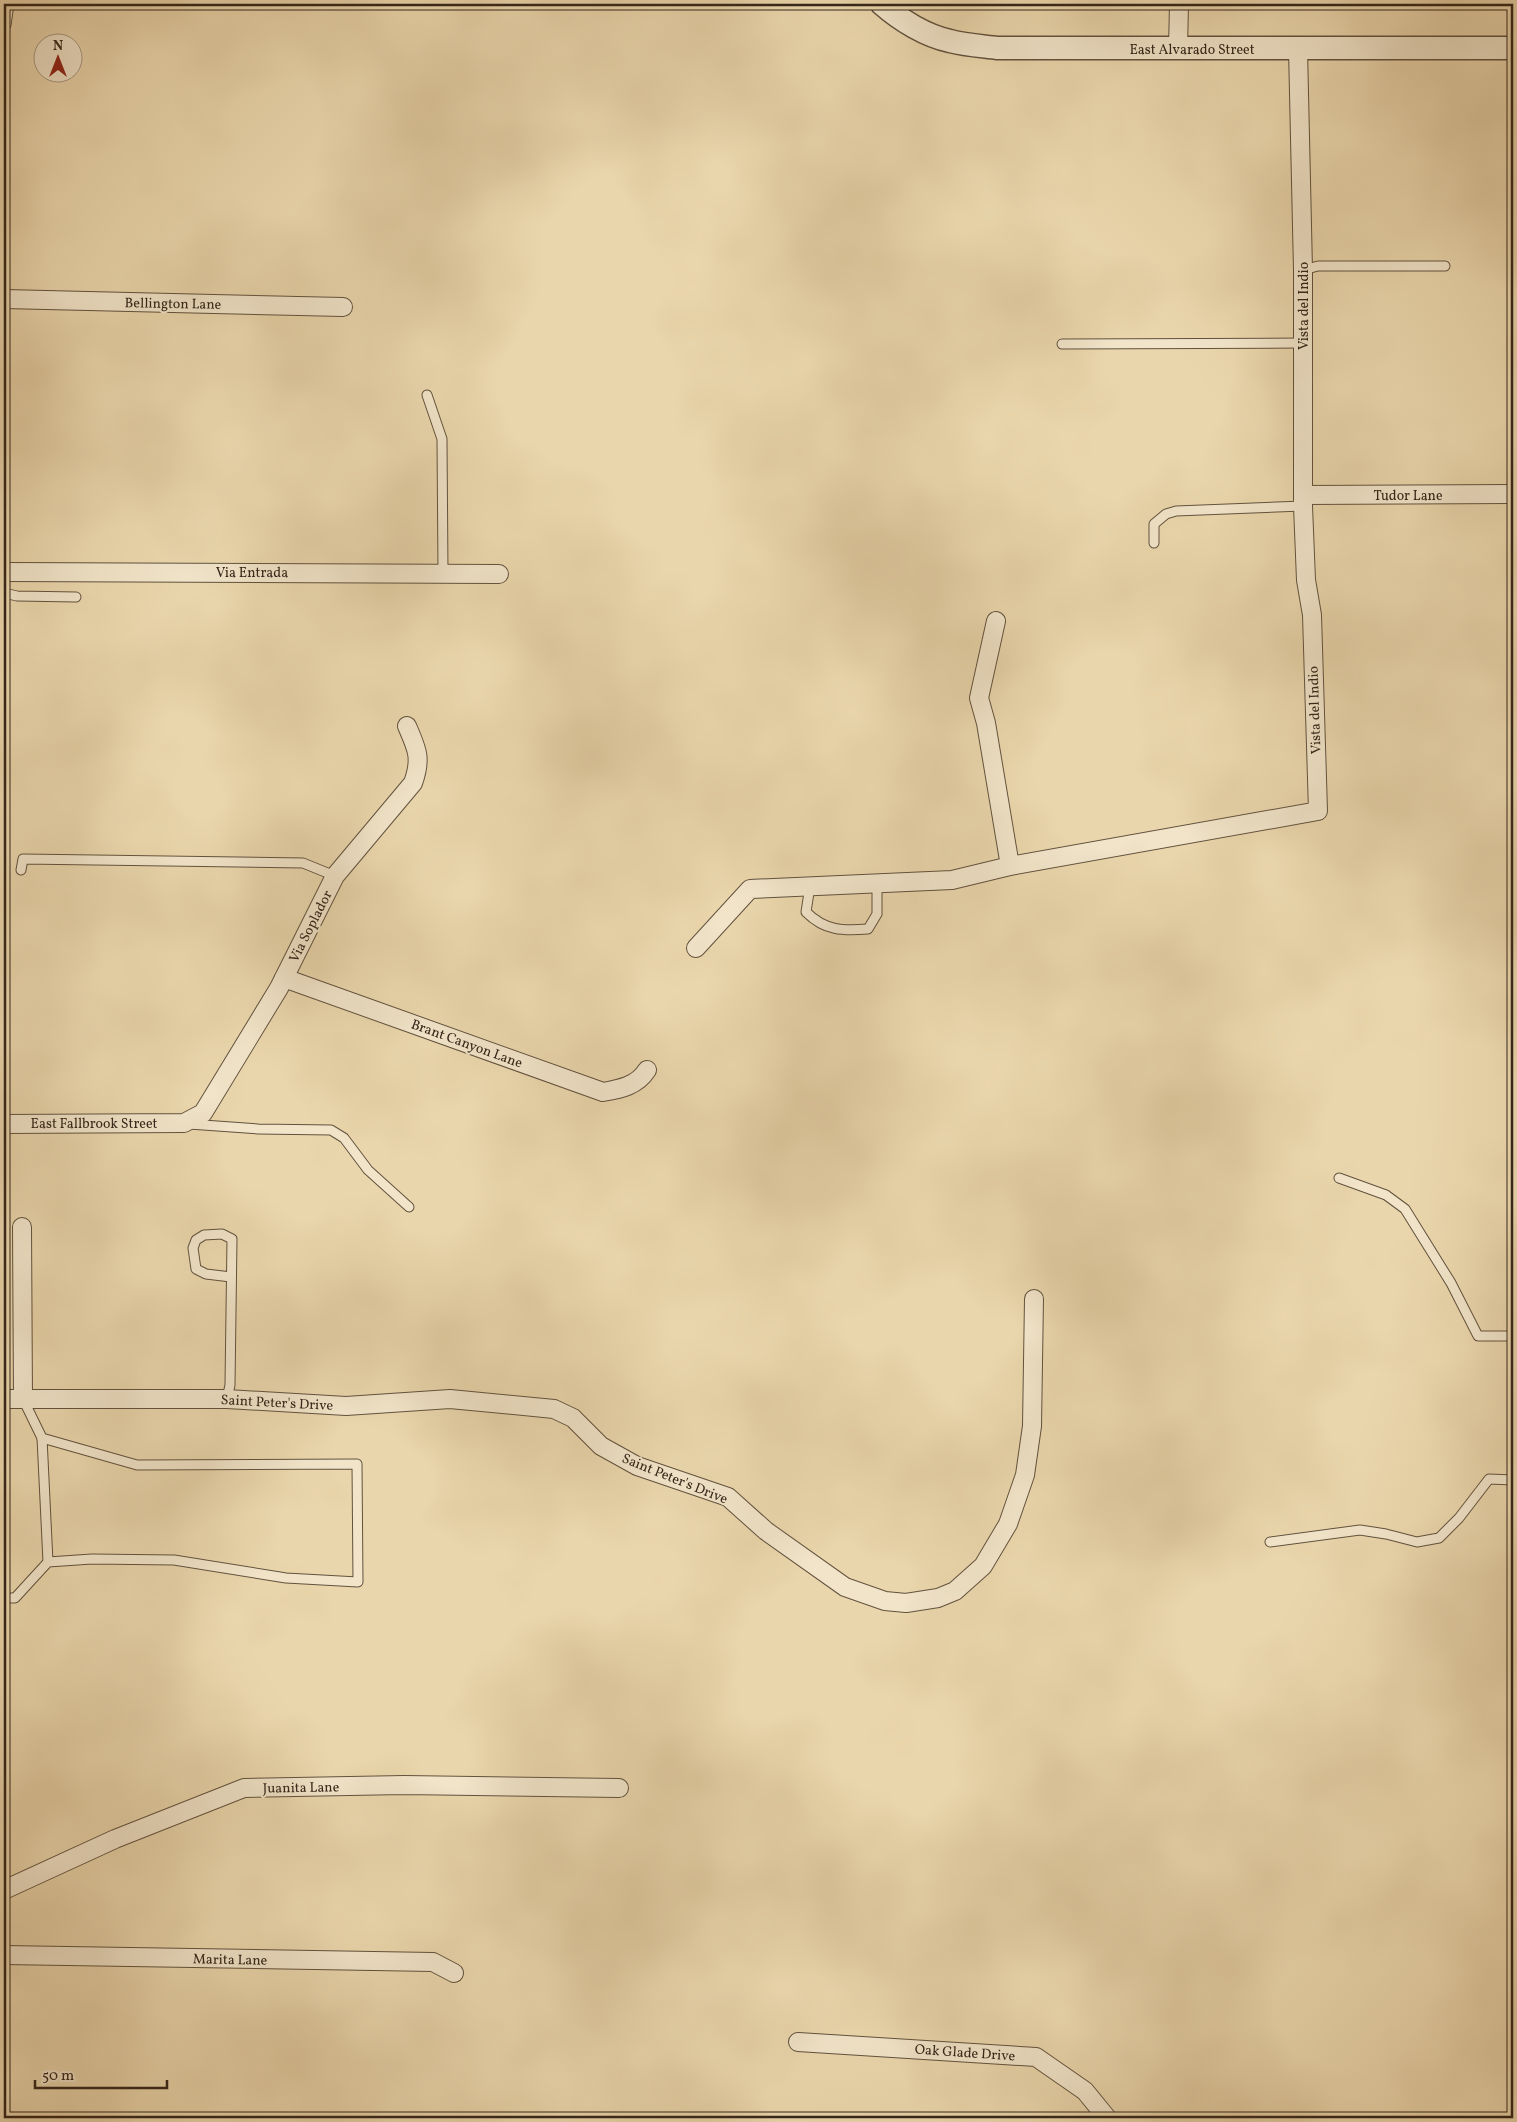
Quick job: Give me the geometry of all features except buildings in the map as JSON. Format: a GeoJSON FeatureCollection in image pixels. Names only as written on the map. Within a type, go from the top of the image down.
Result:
{"type":"FeatureCollection","features":[{"type":"Feature","properties":{"kind":"street","name":"East Alvarado Street"},"geometry":{"type":"LineString","coordinates":[[882,4],[906,22],[949,41],[996,48],[1513,48]]}},
{"type":"Feature","properties":{"kind":"street"},"geometry":{"type":"LineString","coordinates":[[1178,49],[1179,4]]}},
{"type":"Feature","properties":{"kind":"street","name":"Vista del Indio"},"geometry":{"type":"LineString","coordinates":[[1010,866],[1318,811],[1312,615],[1306,580],[1303,500],[1303,270],[1298,49]]}},
{"type":"Feature","properties":{"kind":"street","name":"Bellington Lane"},"geometry":{"type":"LineString","coordinates":[[4,299],[343,307]]}},
{"type":"Feature","properties":{"kind":"street","name":"Tudor Lane"},"geometry":{"type":"LineString","coordinates":[[1303,500],[1513,494]]}},
{"type":"Feature","properties":{"kind":"street","name":"Via Entrada"},"geometry":{"type":"LineString","coordinates":[[4,572],[500,574]]}},
{"type":"Feature","properties":{"kind":"street"},"geometry":{"type":"LineString","coordinates":[[696,948],[750,889],[952,880],[1010,866],[986,723],[979,698],[996,621]]}},
{"type":"Feature","properties":{"kind":"street","name":"Via Soplador"},"geometry":{"type":"LineString","coordinates":[[184,1123],[203,1113],[284,978],[335,876],[413,783],[418,768],[418,753],[407,726]]}},
{"type":"Feature","properties":{"kind":"street","name":"Brant Canyon Lane"},"geometry":{"type":"LineString","coordinates":[[284,978],[603,1092],[626,1088],[647,1070]]}},
{"type":"Feature","properties":{"kind":"street","name":"East Fallbrook Street"},"geometry":{"type":"LineString","coordinates":[[4,1124],[184,1123]]}},
{"type":"Feature","properties":{"kind":"street"},"geometry":{"type":"LineString","coordinates":[[22,1226],[23,1399]]}},
{"type":"Feature","properties":{"kind":"street","name":"Saint Peter's Drive"},"geometry":{"type":"LineString","coordinates":[[4,1399],[228,1399],[346,1406],[450,1399],[554,1409],[573,1418],[601,1446],[637,1466],[728,1497],[766,1531],[846,1587],[885,1601],[906,1603],[938,1598],[955,1590],[983,1566],[1008,1524],[1025,1474],[1032,1426],[1034,1299]]}},
{"type":"Feature","properties":{"kind":"street","name":"Juanita Lane"},"geometry":{"type":"LineString","coordinates":[[4,1890],[115,1838],[244,1788],[404,1785],[619,1788]]}},
{"type":"Feature","properties":{"kind":"street","name":"Marita Lane"},"geometry":{"type":"LineString","coordinates":[[4,1955],[433,1962],[454,1973]]}},
{"type":"Feature","properties":{"kind":"street","name":"Oak Glade Drive"},"geometry":{"type":"LineString","coordinates":[[798,2042],[1036,2057],[1085,2091],[1108,2118]]}},
{"type":"Feature","properties":{"kind":"lane"},"geometry":{"type":"LineString","coordinates":[[4,27],[6,25],[9,4]]}},
{"type":"Feature","properties":{"kind":"lane"},"geometry":{"type":"LineString","coordinates":[[1303,270],[1318,266],[1445,266]]}},
{"type":"Feature","properties":{"kind":"lane"},"geometry":{"type":"LineString","coordinates":[[1062,344],[1303,343]]}},
{"type":"Feature","properties":{"kind":"lane"},"geometry":{"type":"LineString","coordinates":[[427,395],[442,440],[443,573]]}},
{"type":"Feature","properties":{"kind":"lane"},"geometry":{"type":"LineString","coordinates":[[1154,543],[1154,524],[1166,514],[1176,511],[1303,500]]}},
{"type":"Feature","properties":{"kind":"lane"},"geometry":{"type":"LineString","coordinates":[[4,593],[17,596],[76,597]]}},
{"type":"Feature","properties":{"kind":"lane"},"geometry":{"type":"LineString","coordinates":[[21,870],[23,859],[303,863],[335,876]]}},
{"type":"Feature","properties":{"kind":"lane"},"geometry":{"type":"LineString","coordinates":[[810,886],[806,912],[816,922],[844,931],[868,929],[877,914],[877,883]]}},
{"type":"Feature","properties":{"kind":"lane"},"geometry":{"type":"LineString","coordinates":[[184,1123],[258,1129],[331,1130],[344,1138],[368,1170],[409,1207]]}},
{"type":"Feature","properties":{"kind":"lane"},"geometry":{"type":"LineString","coordinates":[[1339,1178],[1386,1195],[1406,1209],[1451,1283],[1478,1336],[1513,1336]]}},
{"type":"Feature","properties":{"kind":"lane"},"geometry":{"type":"LineString","coordinates":[[228,1399],[230,1385],[232,1277],[232,1239],[222,1234],[204,1235],[196,1240],[192,1248],[196,1269],[206,1274],[232,1277]]}},
{"type":"Feature","properties":{"kind":"lane"},"geometry":{"type":"LineString","coordinates":[[23,1399],[42,1438],[48,1562]]}},
{"type":"Feature","properties":{"kind":"lane"},"geometry":{"type":"LineString","coordinates":[[4,1598],[15,1598],[48,1562],[92,1559],[174,1560],[286,1578],[358,1582],[357,1464],[137,1465],[42,1438]]}},
{"type":"Feature","properties":{"kind":"lane"},"geometry":{"type":"LineString","coordinates":[[1270,1542],[1360,1530],[1417,1542],[1439,1538],[1459,1518],[1489,1479],[1513,1480]]}}]}
